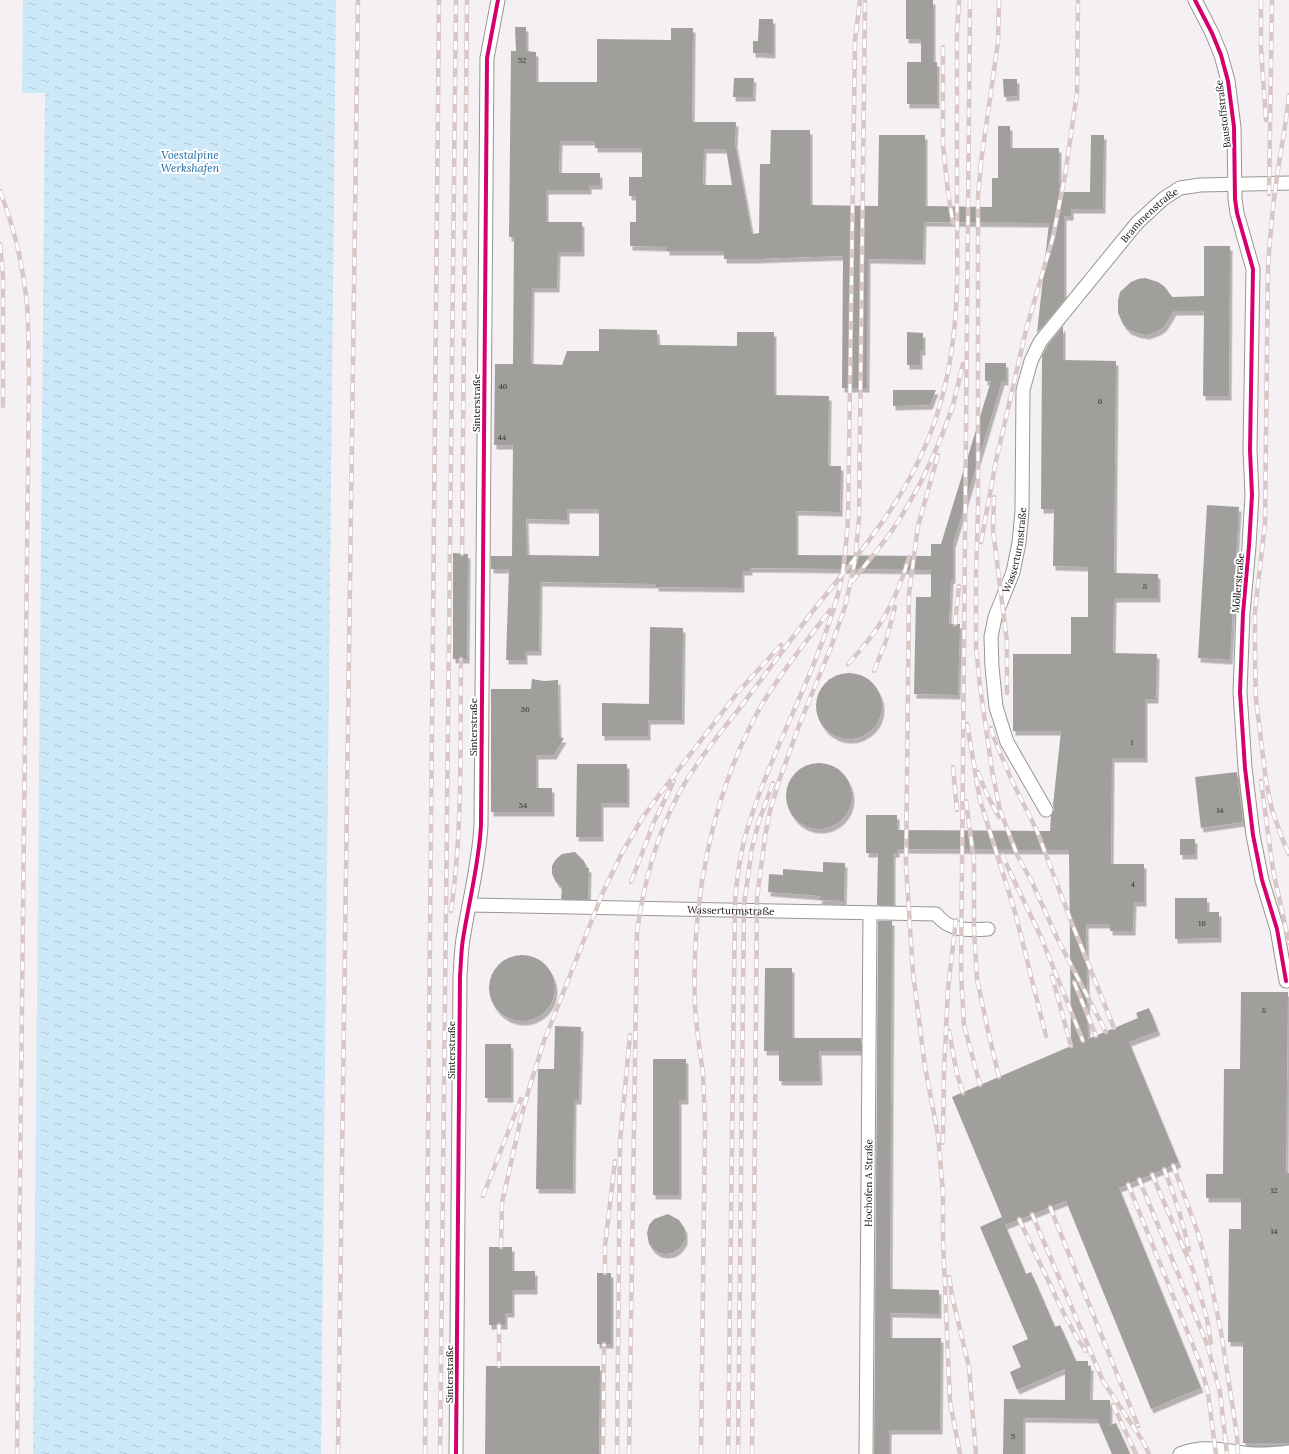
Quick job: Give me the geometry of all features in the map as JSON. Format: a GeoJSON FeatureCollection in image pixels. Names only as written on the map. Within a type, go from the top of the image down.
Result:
{"type":"FeatureCollection","features":[{"type":"Feature","properties":{"kind":"street","name":"Sinterstraße"},"geometry":{"type":"LineString","coordinates":[[456,1454],[460,976],[462,941],[480,842],[481,825],[487,58],[498,0]]}},
{"type":"Feature","properties":{"kind":"street","name":"Baustoffstraße"},"geometry":{"type":"LineString","coordinates":[[1195,0],[1212,33],[1221,55],[1228,81],[1234,127],[1235,184]]}},
{"type":"Feature","properties":{"kind":"street","name":"Brammenstraße"},"geometry":{"type":"LineString","coordinates":[[1082,292],[1137,223],[1163,199],[1180,188],[1200,185],[1289,183]]}},
{"type":"Feature","properties":{"kind":"street","name":"Möllerstraße"},"geometry":{"type":"LineString","coordinates":[[1235,184],[1237,213],[1253,269],[1250,450],[1252,495],[1243,613],[1240,692],[1245,768],[1253,835],[1262,880],[1277,929],[1286,981]]}},
{"type":"Feature","properties":{"kind":"street","name":"Wasserturmstraße"},"geometry":{"type":"LineString","coordinates":[[1046,810],[1007,742],[996,707],[991,637],[995,616],[1013,572],[1019,543],[1022,511],[1023,390],[1031,361],[1040,342],[1082,292]]}},
{"type":"Feature","properties":{"kind":"street","name":"Wasserturmstraße"},"geometry":{"type":"LineString","coordinates":[[469,905],[936,914],[943,923],[952,927],[970,930],[988,929]]}},
{"type":"Feature","properties":{"kind":"street","name":"Hochofen A Straße"},"geometry":{"type":"LineString","coordinates":[[866,1454],[870,913]]}},
{"type":"Feature","properties":{"kind":"street"},"geometry":{"type":"LineString","coordinates":[[1180,1454],[1199,1448],[1255,1454],[1289,1452]]}},
{"type":"Feature","properties":{"kind":"shaded area"},"geometry":{"type":"Polygon","coordinates":[[[0,0],[1289,0],[1289,1454],[0,1454],[0,0]]]}},
{"type":"Feature","properties":{"kind":"water","name":"Voestalpine Werkshafen"},"geometry":{"type":"Polygon","coordinates":[[[23,0],[336,0],[321,1454],[33,1454],[45,93],[22,93],[23,0]]]}},
{"type":"Feature","properties":{"kind":"building"},"geometry":{"type":"Polygon","coordinates":[[[906,0],[933,0],[933,62],[937,62],[937,104],[907,104],[907,62],[921,62],[921,39],[906,39],[906,0]]]}},
{"type":"Feature","properties":{"kind":"building"},"geometry":{"type":"Polygon","coordinates":[[[759,19],[773,19],[773,54],[753,53],[753,41],[758,41],[759,19]]]}},
{"type":"Feature","properties":{"kind":"building"},"geometry":{"type":"Polygon","coordinates":[[[515,27],[526,27],[526,51],[536,52],[536,82],[597,82],[597,39],[671,40],[671,28],[693,28],[692,122],[736,122],[735,143],[752,234],[759,233],[760,164],[770,164],[771,130],[810,130],[810,205],[878,206],[879,135],[925,135],[925,206],[992,207],[992,178],[998,178],[998,126],[1010,126],[1010,148],[1059,148],[1059,192],[1090,192],[1091,135],[1104,135],[1103,209],[1071,209],[1071,216],[1064,216],[1064,300],[1037,333],[1049,223],[924,222],[923,260],[868,259],[867,388],[842,388],[843,256],[724,259],[724,251],[667,251],[667,247],[630,246],[630,222],[636,222],[636,196],[629,196],[629,177],[642,177],[642,148],[595,148],[595,141],[560,141],[559,173],[600,173],[600,185],[589,185],[589,190],[546,190],[546,222],[582,222],[582,252],[558,252],[557,288],[532,288],[531,364],[562,365],[567,351],[599,351],[599,329],[657,330],[658,345],[737,346],[737,332],[774,332],[774,395],[829,396],[828,466],[841,466],[840,512],[796,511],[796,555],[931,556],[931,544],[941,544],[991,381],[985,381],[985,363],[1006,363],[1006,381],[1002,381],[953,544],[953,579],[951,579],[949,624],[960,624],[958,695],[914,694],[916,597],[931,597],[931,570],[750,568],[750,571],[742,571],[742,588],[656,587],[656,584],[540,582],[539,651],[525,651],[525,660],[506,660],[509,569],[491,569],[491,556],[512,556],[513,445],[494,445],[495,364],[513,364],[514,237],[509,237],[511,51],[516,51],[515,27]],[[704,149],[703,185],[732,185],[726,149],[704,149]],[[567,509],[567,520],[526,519],[527,555],[599,556],[599,509],[567,509]]]}},
{"type":"Feature","properties":{"kind":"building"},"geometry":{"type":"Polygon","coordinates":[[[734,78],[754,78],[753,97],[733,97],[734,78]]]}},
{"type":"Feature","properties":{"kind":"building"},"geometry":{"type":"Polygon","coordinates":[[[1003,79],[1017,79],[1017,96],[1004,97],[1003,79]]]}},
{"type":"Feature","properties":{"kind":"building"},"geometry":{"type":"Polygon","coordinates":[[[1204,246],[1230,246],[1229,396],[1203,396],[1204,311],[1174,311],[1164,327],[1147,335],[1129,330],[1123,324],[1118,313],[1118,300],[1120,292],[1131,282],[1138,279],[1145,278],[1158,282],[1165,287],[1172,297],[1204,296],[1204,246]]]}},
{"type":"Feature","properties":{"kind":"building"},"geometry":{"type":"Polygon","coordinates":[[[1063,326],[1063,360],[1116,361],[1114,573],[1158,574],[1158,598],[1114,598],[1113,653],[1157,654],[1156,699],[1145,699],[1145,758],[1112,758],[1111,864],[1144,864],[1144,902],[1134,902],[1133,931],[1110,931],[1110,924],[1086,924],[1088,1039],[1138,1018],[1136,1013],[1149,1008],[1158,1031],[1129,1042],[1179,1163],[1119,1188],[1201,1388],[1151,1409],[1066,1201],[1005,1225],[1026,1274],[1031,1272],[1055,1327],[1060,1325],[1076,1361],[1088,1361],[1088,1366],[1091,1366],[1090,1400],[1110,1400],[1110,1425],[1116,1423],[1130,1454],[1112,1454],[1097,1419],[1023,1418],[1023,1454],[1003,1454],[1004,1399],[1065,1400],[1065,1369],[1017,1390],[1010,1372],[1021,1367],[1012,1346],[1028,1339],[980,1227],[1002,1217],[952,1097],[1071,1046],[1069,850],[897,849],[897,853],[893,853],[893,905],[877,905],[878,853],[866,853],[866,815],[897,815],[897,830],[1050,831],[1051,816],[1054,810],[1053,805],[1061,731],[1013,731],[1013,654],[1071,654],[1071,617],[1088,617],[1088,567],[1053,566],[1054,509],[1041,509],[1042,356],[1047,346],[1063,326]]]}},
{"type":"Feature","properties":{"kind":"building"},"geometry":{"type":"Polygon","coordinates":[[[907,332],[923,333],[923,351],[920,351],[920,365],[907,365],[907,332]]]}},
{"type":"Feature","properties":{"kind":"building"},"geometry":{"type":"Polygon","coordinates":[[[893,390],[936,390],[930,405],[893,406],[893,390]]]}},
{"type":"Feature","properties":{"kind":"building"},"geometry":{"type":"Polygon","coordinates":[[[1207,505],[1239,507],[1230,660],[1198,658],[1207,505]]]}},
{"type":"Feature","properties":{"kind":"building"},"geometry":{"type":"Polygon","coordinates":[[[453,553],[468,554],[467,659],[453,659],[453,553]]]}},
{"type":"Feature","properties":{"kind":"building"},"geometry":{"type":"Polygon","coordinates":[[[650,627],[683,628],[682,720],[648,720],[648,736],[602,736],[602,703],[649,704],[650,627]]]}},
{"type":"Feature","properties":{"kind":"building"},"geometry":{"type":"Polygon","coordinates":[[[849,673],[862,676],[872,683],[879,693],[882,706],[879,719],[872,729],[862,736],[849,739],[836,736],[826,729],[819,719],[816,706],[819,693],[826,683],[836,676],[849,673]]]}},
{"type":"Feature","properties":{"kind":"building"},"geometry":{"type":"Polygon","coordinates":[[[532,679],[544,681],[558,680],[559,738],[564,738],[554,755],[536,755],[536,788],[552,788],[552,812],[491,812],[491,689],[531,689],[532,679]]]}},
{"type":"Feature","properties":{"kind":"building"},"geometry":{"type":"Polygon","coordinates":[[[819,763],[832,766],[842,773],[849,783],[852,796],[849,809],[842,819],[832,826],[819,829],[806,826],[796,819],[789,809],[786,796],[789,783],[796,773],[806,766],[819,763]]]}},
{"type":"Feature","properties":{"kind":"building"},"geometry":{"type":"Polygon","coordinates":[[[577,764],[627,764],[627,803],[601,803],[601,837],[576,837],[577,764]]]}},
{"type":"Feature","properties":{"kind":"building"},"geometry":{"type":"Polygon","coordinates":[[[1237,772],[1243,822],[1201,828],[1195,777],[1237,772]]]}},
{"type":"Feature","properties":{"kind":"building"},"geometry":{"type":"Polygon","coordinates":[[[1180,839],[1195,839],[1195,855],[1180,855],[1180,839]]]}},
{"type":"Feature","properties":{"kind":"building"},"geometry":{"type":"Polygon","coordinates":[[[575,852],[584,861],[587,868],[589,868],[588,899],[561,899],[562,887],[556,882],[552,874],[552,866],[556,859],[562,854],[575,852]]]}},
{"type":"Feature","properties":{"kind":"building"},"geometry":{"type":"Polygon","coordinates":[[[823,862],[845,863],[844,901],[819,900],[820,896],[768,892],[769,874],[783,875],[783,869],[823,872],[823,862]]]}},
{"type":"Feature","properties":{"kind":"building"},"geometry":{"type":"Polygon","coordinates":[[[1175,898],[1207,898],[1207,912],[1219,912],[1219,938],[1175,939],[1175,898]]]}},
{"type":"Feature","properties":{"kind":"building"},"geometry":{"type":"Polygon","coordinates":[[[878,921],[892,921],[890,1289],[939,1290],[939,1314],[890,1313],[890,1338],[941,1338],[940,1430],[889,1430],[889,1454],[874,1454],[878,921]]]}},
{"type":"Feature","properties":{"kind":"building"},"geometry":{"type":"Polygon","coordinates":[[[522,955],[535,958],[545,965],[552,975],[555,988],[552,1001],[545,1011],[535,1018],[522,1021],[509,1018],[499,1011],[492,1001],[489,988],[492,975],[499,965],[509,958],[522,955]]]}},
{"type":"Feature","properties":{"kind":"building"},"geometry":{"type":"Polygon","coordinates":[[[765,968],[792,968],[792,1038],[861,1038],[861,1051],[819,1051],[820,1081],[779,1081],[779,1051],[764,1051],[765,968]]]}},
{"type":"Feature","properties":{"kind":"building"},"geometry":{"type":"Polygon","coordinates":[[[1241,992],[1288,992],[1286,1173],[1289,1173],[1289,1443],[1243,1443],[1243,1342],[1228,1342],[1229,1229],[1241,1229],[1241,1198],[1206,1198],[1206,1174],[1223,1174],[1224,1069],[1240,1069],[1241,992]]]}},
{"type":"Feature","properties":{"kind":"building"},"geometry":{"type":"Polygon","coordinates":[[[555,1026],[581,1027],[579,1100],[574,1100],[573,1189],[536,1189],[538,1069],[554,1069],[555,1026]]]}},
{"type":"Feature","properties":{"kind":"building"},"geometry":{"type":"Polygon","coordinates":[[[485,1044],[511,1044],[511,1098],[485,1098],[485,1044]]]}},
{"type":"Feature","properties":{"kind":"building"},"geometry":{"type":"Polygon","coordinates":[[[653,1059],[686,1059],[686,1100],[679,1100],[679,1195],[653,1195],[653,1059]]]}},
{"type":"Feature","properties":{"kind":"building"},"geometry":{"type":"Polygon","coordinates":[[[668,1214],[679,1220],[685,1229],[685,1240],[680,1248],[673,1253],[665,1254],[659,1253],[653,1249],[649,1244],[647,1233],[649,1225],[654,1219],[668,1214]]]}},
{"type":"Feature","properties":{"kind":"building"},"geometry":{"type":"Polygon","coordinates":[[[489,1247],[512,1247],[512,1271],[535,1271],[535,1290],[512,1290],[512,1313],[505,1313],[505,1325],[489,1325],[489,1247]]]}},
{"type":"Feature","properties":{"kind":"building"},"geometry":{"type":"Polygon","coordinates":[[[597,1273],[611,1273],[611,1344],[597,1344],[597,1273]]]}},
{"type":"Feature","properties":{"kind":"building"},"geometry":{"type":"Polygon","coordinates":[[[486,1366],[600,1366],[599,1454],[485,1454],[486,1366]]]}},
{"type":"Feature","properties":{"kind":"railway"},"geometry":{"type":"LineString","coordinates":[[338,1454],[358,0]]}},
{"type":"Feature","properties":{"kind":"railway"},"geometry":{"type":"LineString","coordinates":[[425,1454],[439,0]]}},
{"type":"Feature","properties":{"kind":"railway"},"geometry":{"type":"LineString","coordinates":[[440,1454],[456,0]]}},
{"type":"Feature","properties":{"kind":"railway"},"geometry":{"type":"LineString","coordinates":[[462,554],[467,0]]}},
{"type":"Feature","properties":{"kind":"railway"},"geometry":{"type":"LineString","coordinates":[[728,1454],[735,902],[738,874],[745,836],[769,769],[828,627],[837,598],[843,569],[848,520],[855,40],[860,0]]}},
{"type":"Feature","properties":{"kind":"railway"},"geometry":{"type":"LineString","coordinates":[[752,1454],[757,898],[770,811],[800,723],[831,647],[845,607],[855,561],[859,520],[865,0]]}},
{"type":"Feature","properties":{"kind":"railway"},"geometry":{"type":"LineString","coordinates":[[629,1454],[637,932],[642,899],[650,866],[661,834],[674,803],[688,777],[714,740],[810,615],[860,553],[896,502],[917,464],[930,434],[940,404],[948,372],[955,323],[957,288],[957,32],[959,0]]}},
{"type":"Feature","properties":{"kind":"railway"},"geometry":{"type":"LineString","coordinates":[[970,0],[961,973],[964,1025],[980,1085]]}},
{"type":"Feature","properties":{"kind":"railway"},"geometry":{"type":"LineString","coordinates":[[980,169],[998,42],[999,0]]}},
{"type":"Feature","properties":{"kind":"railway"},"geometry":{"type":"LineString","coordinates":[[981,542],[996,461],[1026,330],[1053,237],[1065,175],[1077,93],[1078,0]]}},
{"type":"Feature","properties":{"kind":"railway"},"geometry":{"type":"LineString","coordinates":[[1261,0],[1261,48],[1266,120]]}},
{"type":"Feature","properties":{"kind":"railway"},"geometry":{"type":"LineString","coordinates":[[1269,194],[1272,0]]}},
{"type":"Feature","properties":{"kind":"railway"},"geometry":{"type":"LineString","coordinates":[[943,47],[943,145],[953,223]]}},
{"type":"Feature","properties":{"kind":"railway"},"geometry":{"type":"LineString","coordinates":[[1289,95],[1271,225],[1268,266],[1265,523],[1255,611],[1256,699],[1266,781],[1272,810],[1289,854]]}},
{"type":"Feature","properties":{"kind":"railway"},"geometry":{"type":"LineString","coordinates":[[981,164],[978,196],[978,511],[976,648],[992,770],[1000,810],[1018,857],[1032,882],[1057,938],[1106,1032]]}},
{"type":"Feature","properties":{"kind":"railway"},"geometry":{"type":"LineString","coordinates":[[0,191],[14,232],[23,275],[28,313],[29,378],[17,1454]]}},
{"type":"Feature","properties":{"kind":"railway"},"geometry":{"type":"LineString","coordinates":[[0,244],[3,276],[3,406]]}},
{"type":"Feature","properties":{"kind":"railway"},"geometry":{"type":"LineString","coordinates":[[951,413],[963,364]]}},
{"type":"Feature","properties":{"kind":"railway"},"geometry":{"type":"LineString","coordinates":[[852,582],[890,533],[904,512],[920,484],[941,439],[952,408]]}},
{"type":"Feature","properties":{"kind":"railway"},"geometry":{"type":"LineString","coordinates":[[938,455],[918,526],[909,594],[906,866],[913,973],[925,1067],[938,1135],[943,1193]]}},
{"type":"Feature","properties":{"kind":"railway"},"geometry":{"type":"LineString","coordinates":[[994,497],[993,530],[1007,642],[1007,693]]}},
{"type":"Feature","properties":{"kind":"railway"},"geometry":{"type":"LineString","coordinates":[[848,664],[869,639],[886,615],[904,573],[909,557]]}},
{"type":"Feature","properties":{"kind":"railway"},"geometry":{"type":"LineString","coordinates":[[955,624],[959,586]]}},
{"type":"Feature","properties":{"kind":"railway"},"geometry":{"type":"LineString","coordinates":[[874,671],[886,641],[895,607]]}},
{"type":"Feature","properties":{"kind":"railway"},"geometry":{"type":"LineString","coordinates":[[701,1454],[705,1122],[703,1074],[695,1004],[697,927],[701,889],[717,813],[729,776],[744,740],[761,706],[777,681],[830,610]]}},
{"type":"Feature","properties":{"kind":"railway"},"geometry":{"type":"LineString","coordinates":[[501,1247],[502,1203],[529,1089],[544,1041],[603,892],[622,853],[643,817],[738,692],[781,645]]}},
{"type":"Feature","properties":{"kind":"railway"},"geometry":{"type":"LineString","coordinates":[[451,911],[455,880],[459,817],[461,754],[461,659]]}},
{"type":"Feature","properties":{"kind":"railway"},"geometry":{"type":"LineString","coordinates":[[967,724],[980,800],[1015,912],[1046,1036]]}},
{"type":"Feature","properties":{"kind":"railway"},"geometry":{"type":"LineString","coordinates":[[991,728],[1012,781],[1037,831],[1114,1028]]}},
{"type":"Feature","properties":{"kind":"railway"},"geometry":{"type":"LineString","coordinates":[[953,767],[957,810]]}},
{"type":"Feature","properties":{"kind":"railway"},"geometry":{"type":"LineString","coordinates":[[978,772],[987,795],[999,817]]}},
{"type":"Feature","properties":{"kind":"railway"},"geometry":{"type":"LineString","coordinates":[[631,882],[654,822],[674,781]]}},
{"type":"Feature","properties":{"kind":"railway"},"geometry":{"type":"LineString","coordinates":[[1261,781],[1273,870],[1289,943]]}},
{"type":"Feature","properties":{"kind":"railway"},"geometry":{"type":"LineString","coordinates":[[738,1454],[744,905],[752,848],[759,821],[773,783]]}},
{"type":"Feature","properties":{"kind":"railway"},"geometry":{"type":"LineString","coordinates":[[966,801],[974,861],[974,929],[977,979],[999,1077]]}},
{"type":"Feature","properties":{"kind":"railway"},"geometry":{"type":"LineString","coordinates":[[1002,855],[1041,937],[1083,1041]]}},
{"type":"Feature","properties":{"kind":"railway"},"geometry":{"type":"LineString","coordinates":[[943,1143],[944,1070],[948,989],[956,920]]}},
{"type":"Feature","properties":{"kind":"railway"},"geometry":{"type":"LineString","coordinates":[[1052,976],[1071,1046]]}},
{"type":"Feature","properties":{"kind":"railway"},"geometry":{"type":"LineString","coordinates":[[1074,982],[1096,1036]]}},
{"type":"Feature","properties":{"kind":"railway"},"geometry":{"type":"LineString","coordinates":[[949,1031],[957,1074],[963,1093]]}},
{"type":"Feature","properties":{"kind":"railway"},"geometry":{"type":"LineString","coordinates":[[617,1454],[620,1142],[630,1035]]}},
{"type":"Feature","properties":{"kind":"railway"},"geometry":{"type":"LineString","coordinates":[[483,1196],[521,1099]]}},
{"type":"Feature","properties":{"kind":"railway"},"geometry":{"type":"LineString","coordinates":[[605,1273],[605,1246],[615,1161]]}},
{"type":"Feature","properties":{"kind":"railway"},"geometry":{"type":"LineString","coordinates":[[1173,1165],[1198,1233],[1209,1273],[1221,1332],[1237,1435],[1238,1454]]}},
{"type":"Feature","properties":{"kind":"railway"},"geometry":{"type":"LineString","coordinates":[[1164,1169],[1172,1189],[1189,1250]]}},
{"type":"Feature","properties":{"kind":"railway"},"geometry":{"type":"LineString","coordinates":[[1152,1174],[1193,1270],[1207,1319],[1211,1343]]}},
{"type":"Feature","properties":{"kind":"railway"},"geometry":{"type":"LineString","coordinates":[[1139,1179],[1207,1344],[1220,1392],[1227,1454]]}},
{"type":"Feature","properties":{"kind":"railway"},"geometry":{"type":"LineString","coordinates":[[1128,1184],[1200,1363],[1208,1393],[1216,1454]]}},
{"type":"Feature","properties":{"kind":"railway"},"geometry":{"type":"LineString","coordinates":[[943,1187],[943,1241],[950,1402],[960,1454]]}},
{"type":"Feature","properties":{"kind":"railway"},"geometry":{"type":"LineString","coordinates":[[1050,1207],[1138,1426]]}},
{"type":"Feature","properties":{"kind":"railway"},"geometry":{"type":"LineString","coordinates":[[1032,1214],[1103,1381],[1144,1443],[1149,1454]]}},
{"type":"Feature","properties":{"kind":"railway"},"geometry":{"type":"LineString","coordinates":[[1019,1219],[1063,1312],[1086,1351]]}},
{"type":"Feature","properties":{"kind":"railway"},"geometry":{"type":"LineString","coordinates":[[949,1277],[969,1367],[976,1454]]}},
{"type":"Feature","properties":{"kind":"railway"},"geometry":{"type":"LineString","coordinates":[[499,1325],[499,1366]]}},
{"type":"Feature","properties":{"kind":"railway"},"geometry":{"type":"LineString","coordinates":[[603,1454],[604,1344]]}},
{"type":"Feature","properties":{"kind":"railway"},"geometry":{"type":"LineString","coordinates":[[1113,1405],[1136,1454]]}},
{"type":"Feature","properties":{"kind":"cycle path"},"geometry":{"type":"LineString","coordinates":[[456,1454],[460,976],[462,944],[476,868],[481,825],[487,58],[498,0]]}},
{"type":"Feature","properties":{"kind":"cycle path"},"geometry":{"type":"LineString","coordinates":[[1195,0],[1212,33],[1221,55],[1228,81],[1234,127],[1235,199],[1237,213],[1253,269],[1250,450],[1252,495],[1243,613],[1240,692],[1245,768],[1253,835],[1262,880],[1277,929],[1286,981]]}}]}
